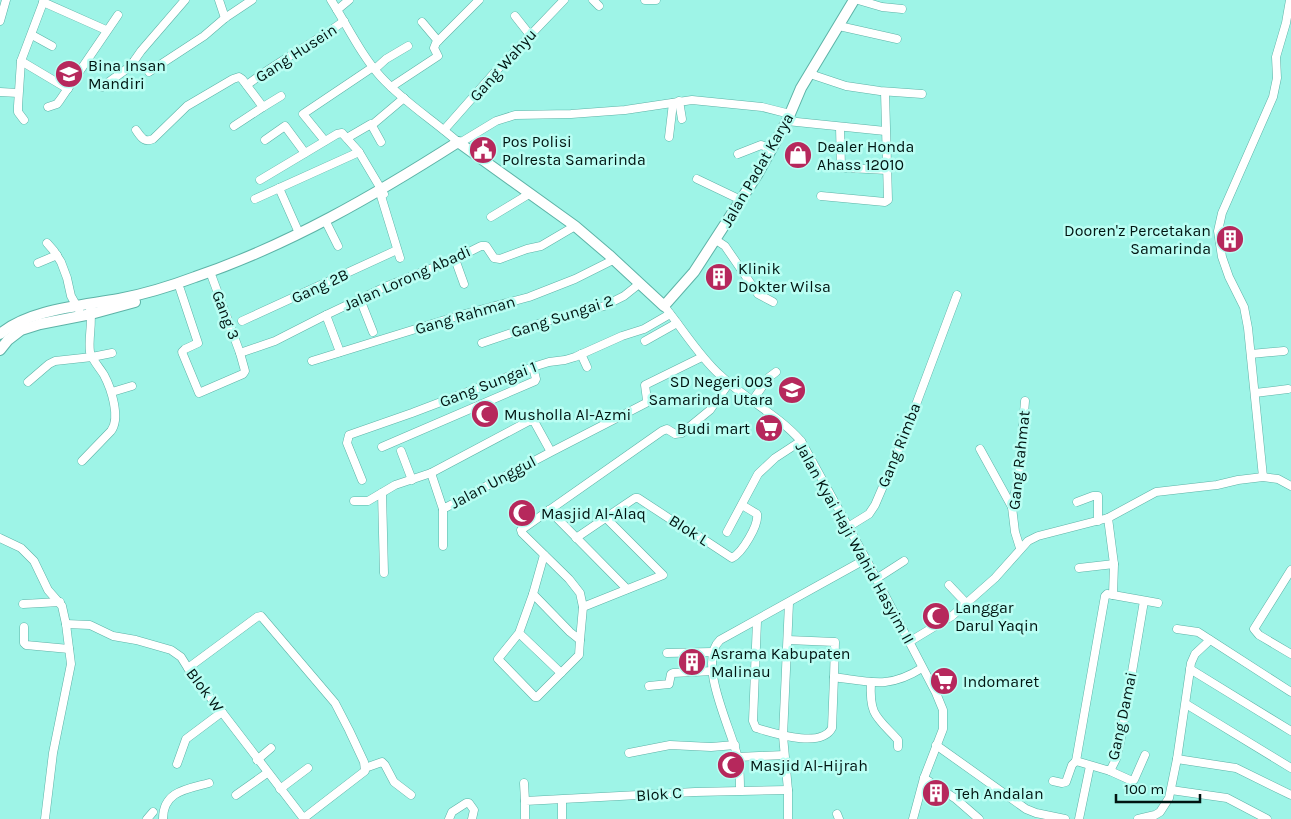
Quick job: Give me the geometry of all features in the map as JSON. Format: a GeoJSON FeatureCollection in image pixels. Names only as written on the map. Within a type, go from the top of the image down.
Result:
{"type":"FeatureCollection","features":[{"type":"Feature","properties":{"kind":"main road","name":"Jalan Padat Karya"},"geometry":{"type":"LineString","coordinates":[[667,310],[716,240],[772,150],[789,118],[796,98],[856,0]]}},
{"type":"Feature","properties":{"kind":"main road"},"geometry":{"type":"LineString","coordinates":[[0,334],[22,320],[42,314],[85,310],[180,290],[212,278],[327,224],[382,193],[461,143]]}},
{"type":"Feature","properties":{"kind":"main road","name":"Jalan Kyai Haji Wahid Hasyim II"},"geometry":{"type":"LineString","coordinates":[[461,143],[575,226],[667,310]]}},
{"type":"Feature","properties":{"kind":"main road"},"geometry":{"type":"LineString","coordinates":[[0,350],[8,340],[21,330],[175,284],[249,256],[382,193]]}},
{"type":"Feature","properties":{"kind":"street"},"geometry":{"type":"LineString","coordinates":[[0,21],[6,0]]}},
{"type":"Feature","properties":{"kind":"street"},"geometry":{"type":"LineString","coordinates":[[102,87],[134,61],[141,50],[185,0]]}},
{"type":"Feature","properties":{"kind":"street"},"geometry":{"type":"LineString","coordinates":[[218,0],[225,18]]}},
{"type":"Feature","properties":{"kind":"street"},"geometry":{"type":"LineString","coordinates":[[149,72],[204,36],[225,18],[252,0]]}},
{"type":"Feature","properties":{"kind":"street"},"geometry":{"type":"LineString","coordinates":[[331,0],[374,68],[391,87],[461,143],[496,121],[515,115],[624,110],[698,100],[752,106],[789,118],[840,127],[885,131]]}},
{"type":"Feature","properties":{"kind":"street"},"geometry":{"type":"LineString","coordinates":[[337,10],[349,0]]}},
{"type":"Feature","properties":{"kind":"street"},"geometry":{"type":"LineString","coordinates":[[391,87],[435,58],[438,54],[434,46],[479,0]]}},
{"type":"Feature","properties":{"kind":"street"},"geometry":{"type":"LineString","coordinates":[[644,0],[656,0]]}},
{"type":"Feature","properties":{"kind":"street"},"geometry":{"type":"LineString","coordinates":[[856,0],[882,8],[902,9]]}},
{"type":"Feature","properties":{"kind":"street"},"geometry":{"type":"LineString","coordinates":[[1263,477],[1247,317],[1225,269],[1218,227],[1222,213],[1273,97],[1277,78],[1276,57],[1286,23],[1290,0]]}},
{"type":"Feature","properties":{"kind":"street"},"geometry":{"type":"LineString","coordinates":[[24,120],[18,112],[22,61],[44,1],[106,30]]}},
{"type":"Feature","properties":{"kind":"street","name":"Gang Wahyu"},"geometry":{"type":"LineString","coordinates":[[444,130],[562,1]]}},
{"type":"Feature","properties":{"kind":"street"},"geometry":{"type":"LineString","coordinates":[[48,107],[57,104],[118,15]]}},
{"type":"Feature","properties":{"kind":"street"},"geometry":{"type":"LineString","coordinates":[[515,16],[530,35]]}},
{"type":"Feature","properties":{"kind":"street","name":"Gang Husein"},"geometry":{"type":"LineString","coordinates":[[247,85],[328,33],[344,20]]}},
{"type":"Feature","properties":{"kind":"street"},"geometry":{"type":"LineString","coordinates":[[422,22],[438,41]]}},
{"type":"Feature","properties":{"kind":"street"},"geometry":{"type":"LineString","coordinates":[[840,26],[897,39]]}},
{"type":"Feature","properties":{"kind":"street"},"geometry":{"type":"LineString","coordinates":[[32,35],[52,46]]}},
{"type":"Feature","properties":{"kind":"street"},"geometry":{"type":"LineString","coordinates":[[325,141],[303,114],[408,46]]}},
{"type":"Feature","properties":{"kind":"street"},"geometry":{"type":"LineString","coordinates":[[22,61],[68,89]]}},
{"type":"Feature","properties":{"kind":"street"},"geometry":{"type":"LineString","coordinates":[[810,74],[840,85],[885,92],[922,94]]}},
{"type":"Feature","properties":{"kind":"street"},"geometry":{"type":"LineString","coordinates":[[136,130],[143,140],[153,139],[187,106],[233,79],[239,78],[247,85],[263,106]]}},
{"type":"Feature","properties":{"kind":"street"},"geometry":{"type":"LineString","coordinates":[[0,92],[18,93]]}},
{"type":"Feature","properties":{"kind":"street"},"geometry":{"type":"LineString","coordinates":[[821,196],[887,201],[889,194],[885,131],[885,92]]}},
{"type":"Feature","properties":{"kind":"street"},"geometry":{"type":"LineString","coordinates":[[234,126],[281,96]]}},
{"type":"Feature","properties":{"kind":"street"},"geometry":{"type":"LineString","coordinates":[[346,136],[372,125],[404,98]]}},
{"type":"Feature","properties":{"kind":"street"},"geometry":{"type":"LineString","coordinates":[[676,102],[682,119]]}},
{"type":"Feature","properties":{"kind":"street"},"geometry":{"type":"LineString","coordinates":[[669,137],[676,102]]}},
{"type":"Feature","properties":{"kind":"street"},"geometry":{"type":"LineString","coordinates":[[372,125],[381,142]]}},
{"type":"Feature","properties":{"kind":"street"},"geometry":{"type":"LineString","coordinates":[[265,140],[283,127],[287,127],[305,153]]}},
{"type":"Feature","properties":{"kind":"street"},"geometry":{"type":"LineString","coordinates":[[840,127],[841,167]]}},
{"type":"Feature","properties":{"kind":"street"},"geometry":{"type":"LineString","coordinates":[[260,180],[340,133],[346,136],[359,152],[382,193]]}},
{"type":"Feature","properties":{"kind":"street"},"geometry":{"type":"LineString","coordinates":[[738,154],[761,145],[772,150]]}},
{"type":"Feature","properties":{"kind":"street"},"geometry":{"type":"LineString","coordinates":[[255,199],[359,152]]}},
{"type":"Feature","properties":{"kind":"street"},"geometry":{"type":"LineString","coordinates":[[829,167],[887,170]]}},
{"type":"Feature","properties":{"kind":"street"},"geometry":{"type":"LineString","coordinates":[[697,179],[741,200]]}},
{"type":"Feature","properties":{"kind":"street"},"geometry":{"type":"LineString","coordinates":[[279,188],[299,233]]}},
{"type":"Feature","properties":{"kind":"street","name":"Gang 2B"},"geometry":{"type":"LineString","coordinates":[[242,321],[398,254],[382,193]]}},
{"type":"Feature","properties":{"kind":"street"},"geometry":{"type":"LineString","coordinates":[[491,217],[529,194]]}},
{"type":"Feature","properties":{"kind":"street"},"geometry":{"type":"LineString","coordinates":[[327,224],[338,246]]}},
{"type":"Feature","properties":{"kind":"street","name":"Jalan Lorong Abadi"},"geometry":{"type":"LineString","coordinates":[[340,352],[326,315],[483,246],[486,246],[494,258],[500,259],[541,246],[575,226]]}},
{"type":"Feature","properties":{"kind":"street"},"geometry":{"type":"LineString","coordinates":[[716,240],[725,246],[758,294],[773,302]]}},
{"type":"Feature","properties":{"kind":"street"},"geometry":{"type":"LineString","coordinates":[[47,243],[57,255],[67,278],[71,296],[85,310],[92,357],[112,392],[114,427],[82,460]]}},
{"type":"Feature","properties":{"kind":"street"},"geometry":{"type":"LineString","coordinates":[[38,263],[57,255]]}},
{"type":"Feature","properties":{"kind":"street"},"geometry":{"type":"LineString","coordinates":[[455,259],[464,284]]}},
{"type":"Feature","properties":{"kind":"street","name":"Gang Rahman"},"geometry":{"type":"LineString","coordinates":[[312,361],[461,315],[529,297],[575,279],[614,260]]}},
{"type":"Feature","properties":{"kind":"street","name":"Gang 3"},"geometry":{"type":"LineString","coordinates":[[180,290],[198,343],[182,352],[199,394],[243,374],[245,368],[212,278]]}},
{"type":"Feature","properties":{"kind":"street","name":"Gang Sungai 2"},"geometry":{"type":"LineString","coordinates":[[482,343],[547,321],[604,306],[624,296],[639,284]]}},
{"type":"Feature","properties":{"kind":"street","name":"Gang Rimba"},"geometry":{"type":"LineString","coordinates":[[848,527],[869,514],[875,505],[902,442],[957,295]]}},
{"type":"Feature","properties":{"kind":"street"},"geometry":{"type":"LineString","coordinates":[[360,299],[373,332]]}},
{"type":"Feature","properties":{"kind":"street","name":"Jalan Kyai Haji Wahid Hasyim II"},"geometry":{"type":"LineString","coordinates":[[667,310],[702,357],[730,384],[785,424],[801,441],[866,559],[936,693],[943,710],[943,729],[924,778],[913,819]]}},
{"type":"Feature","properties":{"kind":"street","name":"Gang Sungai 1"},"geometry":{"type":"LineString","coordinates":[[362,480],[346,440],[349,435],[477,389],[533,366],[565,360],[581,354],[622,336],[644,329],[667,310]]}},
{"type":"Feature","properties":{"kind":"street"},"geometry":{"type":"LineString","coordinates":[[240,353],[276,341],[326,315]]}},
{"type":"Feature","properties":{"kind":"street"},"geometry":{"type":"LineString","coordinates":[[645,340],[677,323]]}},
{"type":"Feature","properties":{"kind":"street"},"geometry":{"type":"LineString","coordinates":[[1251,354],[1284,352]]}},
{"type":"Feature","properties":{"kind":"street"},"geometry":{"type":"LineString","coordinates":[[28,382],[49,364],[112,353]]}},
{"type":"Feature","properties":{"kind":"street"},"geometry":{"type":"LineString","coordinates":[[581,354],[587,366]]}},
{"type":"Feature","properties":{"kind":"street","name":"Jalan Unggul"},"geometry":{"type":"LineString","coordinates":[[550,452],[535,423],[531,420],[432,473],[444,508],[646,403],[645,385],[702,357]]}},
{"type":"Feature","properties":{"kind":"street"},"geometry":{"type":"LineString","coordinates":[[382,447],[535,381],[536,377],[533,366]]}},
{"type":"Feature","properties":{"kind":"street"},"geometry":{"type":"LineString","coordinates":[[753,400],[768,378],[776,372]]}},
{"type":"Feature","properties":{"kind":"street"},"geometry":{"type":"LineString","coordinates":[[544,555],[519,633],[498,659],[534,697],[539,696],[579,655],[583,607],[580,593],[521,530],[664,429],[677,435],[682,433],[710,410],[730,384]]}},
{"type":"Feature","properties":{"kind":"street"},"geometry":{"type":"LineString","coordinates":[[112,392],[132,386]]}},
{"type":"Feature","properties":{"kind":"street"},"geometry":{"type":"LineString","coordinates":[[477,389],[484,404]]}},
{"type":"Feature","properties":{"kind":"street"},"geometry":{"type":"LineString","coordinates":[[1254,393],[1288,389]]}},
{"type":"Feature","properties":{"kind":"street","name":"Gang Rahmat"},"geometry":{"type":"LineString","coordinates":[[1020,548],[1015,532],[1012,508],[1019,474],[1025,401]]}},
{"type":"Feature","properties":{"kind":"street"},"geometry":{"type":"LineString","coordinates":[[727,532],[758,474],[775,458],[801,441]]}},
{"type":"Feature","properties":{"kind":"street"},"geometry":{"type":"LineString","coordinates":[[980,449],[1012,508]]}},
{"type":"Feature","properties":{"kind":"street"},"geometry":{"type":"LineString","coordinates":[[401,451],[412,480]]}},
{"type":"Feature","properties":{"kind":"street"},"geometry":{"type":"LineString","coordinates":[[354,501],[368,500],[395,485],[432,473]]}},
{"type":"Feature","properties":{"kind":"street"},"geometry":{"type":"LineString","coordinates":[[909,642],[947,620],[967,604],[995,578],[1020,548],[1038,536],[1108,518],[1156,492],[1217,485],[1263,477],[1278,479],[1291,486]]}},
{"type":"Feature","properties":{"kind":"street"},"geometry":{"type":"LineString","coordinates":[[382,493],[384,573]]}},
{"type":"Feature","properties":{"kind":"street"},"geometry":{"type":"LineString","coordinates":[[1077,502],[1092,496],[1098,496],[1098,521]]}},
{"type":"Feature","properties":{"kind":"street","name":"Blok L"},"geometry":{"type":"LineString","coordinates":[[606,518],[632,500],[642,500],[732,558],[744,546],[756,522],[757,516],[742,505]]}},
{"type":"Feature","properties":{"kind":"street"},"geometry":{"type":"LineString","coordinates":[[443,546],[444,508]]}},
{"type":"Feature","properties":{"kind":"street"},"geometry":{"type":"LineString","coordinates":[[549,510],[627,588]]}},
{"type":"Feature","properties":{"kind":"street"},"geometry":{"type":"LineString","coordinates":[[576,538],[606,518],[663,575],[583,607]]}},
{"type":"Feature","properties":{"kind":"street"},"geometry":{"type":"LineString","coordinates":[[1108,518],[1114,564],[1113,595]]}},
{"type":"Feature","properties":{"kind":"street"},"geometry":{"type":"LineString","coordinates":[[0,538],[25,551],[36,564],[48,590],[60,602],[66,624],[71,664],[53,753],[45,819]]}},
{"type":"Feature","properties":{"kind":"street"},"geometry":{"type":"LineString","coordinates":[[740,790],[738,756],[727,726],[712,671],[712,652],[720,640],[866,559]]}},
{"type":"Feature","properties":{"kind":"street"},"geometry":{"type":"LineString","coordinates":[[876,579],[904,561]]}},
{"type":"Feature","properties":{"kind":"street"},"geometry":{"type":"LineString","coordinates":[[1079,568],[1114,564]]}},
{"type":"Feature","properties":{"kind":"street"},"geometry":{"type":"LineString","coordinates":[[1290,651],[1259,635],[1254,628],[1291,570]]}},
{"type":"Feature","properties":{"kind":"street"},"geometry":{"type":"LineString","coordinates":[[949,585],[967,604]]}},
{"type":"Feature","properties":{"kind":"street"},"geometry":{"type":"LineString","coordinates":[[533,594],[580,640]]}},
{"type":"Feature","properties":{"kind":"street"},"geometry":{"type":"LineString","coordinates":[[1053,781],[1066,782],[1072,764],[1076,762],[1105,596],[1107,594],[1158,603]]}},
{"type":"Feature","properties":{"kind":"street","name":"Gang Damai"},"geometry":{"type":"LineString","coordinates":[[1076,762],[1110,771],[1116,759],[1144,601]]}},
{"type":"Feature","properties":{"kind":"street"},"geometry":{"type":"LineString","coordinates":[[22,604],[60,602]]}},
{"type":"Feature","properties":{"kind":"street"},"geometry":{"type":"LineString","coordinates":[[788,819],[788,790],[783,736],[789,603]]}},
{"type":"Feature","properties":{"kind":"street"},"geometry":{"type":"LineString","coordinates":[[188,668],[257,617],[262,617],[335,703],[365,768]]}},
{"type":"Feature","properties":{"kind":"street"},"geometry":{"type":"LineString","coordinates":[[756,621],[754,724],[756,728],[783,736],[815,738],[826,735],[830,732],[833,722],[835,642],[788,640]]}},
{"type":"Feature","properties":{"kind":"street","name":"Blok W"},"geometry":{"type":"LineString","coordinates":[[66,624],[90,625],[113,636],[136,640],[171,650],[181,657],[204,692],[222,712],[304,819]]}},
{"type":"Feature","properties":{"kind":"street"},"geometry":{"type":"LineString","coordinates":[[24,627],[24,643],[26,645],[69,648]]}},
{"type":"Feature","properties":{"kind":"street"},"geometry":{"type":"LineString","coordinates":[[1177,629],[1195,630],[1291,692]]}},
{"type":"Feature","properties":{"kind":"street"},"geometry":{"type":"LineString","coordinates":[[519,633],[560,673]]}},
{"type":"Feature","properties":{"kind":"street"},"geometry":{"type":"LineString","coordinates":[[1138,819],[1155,815],[1166,805],[1177,759],[1190,669],[1195,654],[1210,640]]}},
{"type":"Feature","properties":{"kind":"street"},"geometry":{"type":"LineString","coordinates":[[667,653],[712,652]]}},
{"type":"Feature","properties":{"kind":"street"},"geometry":{"type":"LineString","coordinates":[[834,677],[886,683],[898,681],[922,668]]}},
{"type":"Feature","properties":{"kind":"street"},"geometry":{"type":"LineString","coordinates":[[1190,669],[1290,729]]}},
{"type":"Feature","properties":{"kind":"street"},"geometry":{"type":"LineString","coordinates":[[649,686],[669,684],[671,674],[673,673],[712,671]]}},
{"type":"Feature","properties":{"kind":"street"},"geometry":{"type":"LineString","coordinates":[[871,682],[870,702],[876,717],[898,740],[898,747]]}},
{"type":"Feature","properties":{"kind":"street"},"geometry":{"type":"LineString","coordinates":[[1186,704],[1291,768]]}},
{"type":"Feature","properties":{"kind":"street"},"geometry":{"type":"LineString","coordinates":[[177,764],[186,739],[222,712]]}},
{"type":"Feature","properties":{"kind":"street"},"geometry":{"type":"LineString","coordinates":[[629,753],[670,746],[711,747],[735,745]]}},
{"type":"Feature","properties":{"kind":"street"},"geometry":{"type":"LineString","coordinates":[[936,745],[1026,809],[1065,819]]}},
{"type":"Feature","properties":{"kind":"street"},"geometry":{"type":"LineString","coordinates":[[258,760],[271,748]]}},
{"type":"Feature","properties":{"kind":"street"},"geometry":{"type":"LineString","coordinates":[[738,756],[784,755]]}},
{"type":"Feature","properties":{"kind":"street"},"geometry":{"type":"LineString","coordinates":[[1110,771],[1134,780],[1145,755]]}},
{"type":"Feature","properties":{"kind":"street"},"geometry":{"type":"LineString","coordinates":[[1177,759],[1236,768],[1291,794]]}},
{"type":"Feature","properties":{"kind":"street"},"geometry":{"type":"LineString","coordinates":[[304,819],[365,770],[365,768],[382,762],[394,782],[411,795]]}},
{"type":"Feature","properties":{"kind":"street"},"geometry":{"type":"LineString","coordinates":[[1079,819],[1090,766]]}},
{"type":"Feature","properties":{"kind":"street"},"geometry":{"type":"LineString","coordinates":[[280,789],[308,768]]}},
{"type":"Feature","properties":{"kind":"street"},"geometry":{"type":"LineString","coordinates":[[236,795],[267,773]]}},
{"type":"Feature","properties":{"kind":"street"},"geometry":{"type":"LineString","coordinates":[[924,778],[956,799],[980,819]]}},
{"type":"Feature","properties":{"kind":"street"},"geometry":{"type":"LineString","coordinates":[[163,819],[164,808],[174,793],[209,783]]}},
{"type":"Feature","properties":{"kind":"street"},"geometry":{"type":"LineString","coordinates":[[524,783],[527,801],[525,819]]}},
{"type":"Feature","properties":{"kind":"street","name":"Blok C"},"geometry":{"type":"LineString","coordinates":[[527,801],[740,790],[788,790]]}},
{"type":"Feature","properties":{"kind":"street"},"geometry":{"type":"LineString","coordinates":[[1171,790],[1227,798],[1268,819]]}},
{"type":"Feature","properties":{"kind":"street"},"geometry":{"type":"LineString","coordinates":[[562,800],[562,819]]}},
{"type":"Feature","properties":{"kind":"street"},"geometry":{"type":"LineString","coordinates":[[449,819],[452,812],[466,803],[472,806],[474,810],[472,819]]}},
{"type":"Feature","properties":{"kind":"street"},"geometry":{"type":"LineString","coordinates":[[147,819],[153,812]]}},
{"type":"Feature","properties":{"kind":"place","name":"Bina Insan Mandiri"},"geometry":{"type":"Point","coordinates":[69,74]}},
{"type":"Feature","properties":{"kind":"place","name":"Pos Polisi Polresta Samarinda"},"geometry":{"type":"Point","coordinates":[483,150]}},
{"type":"Feature","properties":{"kind":"place","name":"Dealer Honda Ahass 12010"},"geometry":{"type":"Point","coordinates":[798,155]}},
{"type":"Feature","properties":{"kind":"place","name":"Dooren'z Percetakan Samarinda"},"geometry":{"type":"Point","coordinates":[1230,239]}},
{"type":"Feature","properties":{"kind":"place","name":"Klinik Dokter Wilsa"},"geometry":{"type":"Point","coordinates":[719,277]}},
{"type":"Feature","properties":{"kind":"place","name":"SD Negeri 003 Samarinda Utara"},"geometry":{"type":"Point","coordinates":[792,390]}},
{"type":"Feature","properties":{"kind":"place","name":"Musholla Al-Azmi"},"geometry":{"type":"Point","coordinates":[485,414]}},
{"type":"Feature","properties":{"kind":"place","name":"Budi mart"},"geometry":{"type":"Point","coordinates":[769,428]}},
{"type":"Feature","properties":{"kind":"place","name":"Masjid Al-Alaq"},"geometry":{"type":"Point","coordinates":[522,513]}},
{"type":"Feature","properties":{"kind":"place","name":"Langgar Darul Yaqin"},"geometry":{"type":"Point","coordinates":[936,616]}},
{"type":"Feature","properties":{"kind":"place","name":"Asrama Kabupaten Malinau"},"geometry":{"type":"Point","coordinates":[692,662]}},
{"type":"Feature","properties":{"kind":"place","name":"Indomaret"},"geometry":{"type":"Point","coordinates":[944,681]}},
{"type":"Feature","properties":{"kind":"place","name":"Masjid Al-Hijrah"},"geometry":{"type":"Point","coordinates":[731,765]}},
{"type":"Feature","properties":{"kind":"place","name":"Teh Andalan"},"geometry":{"type":"Point","coordinates":[936,793]}}]}
